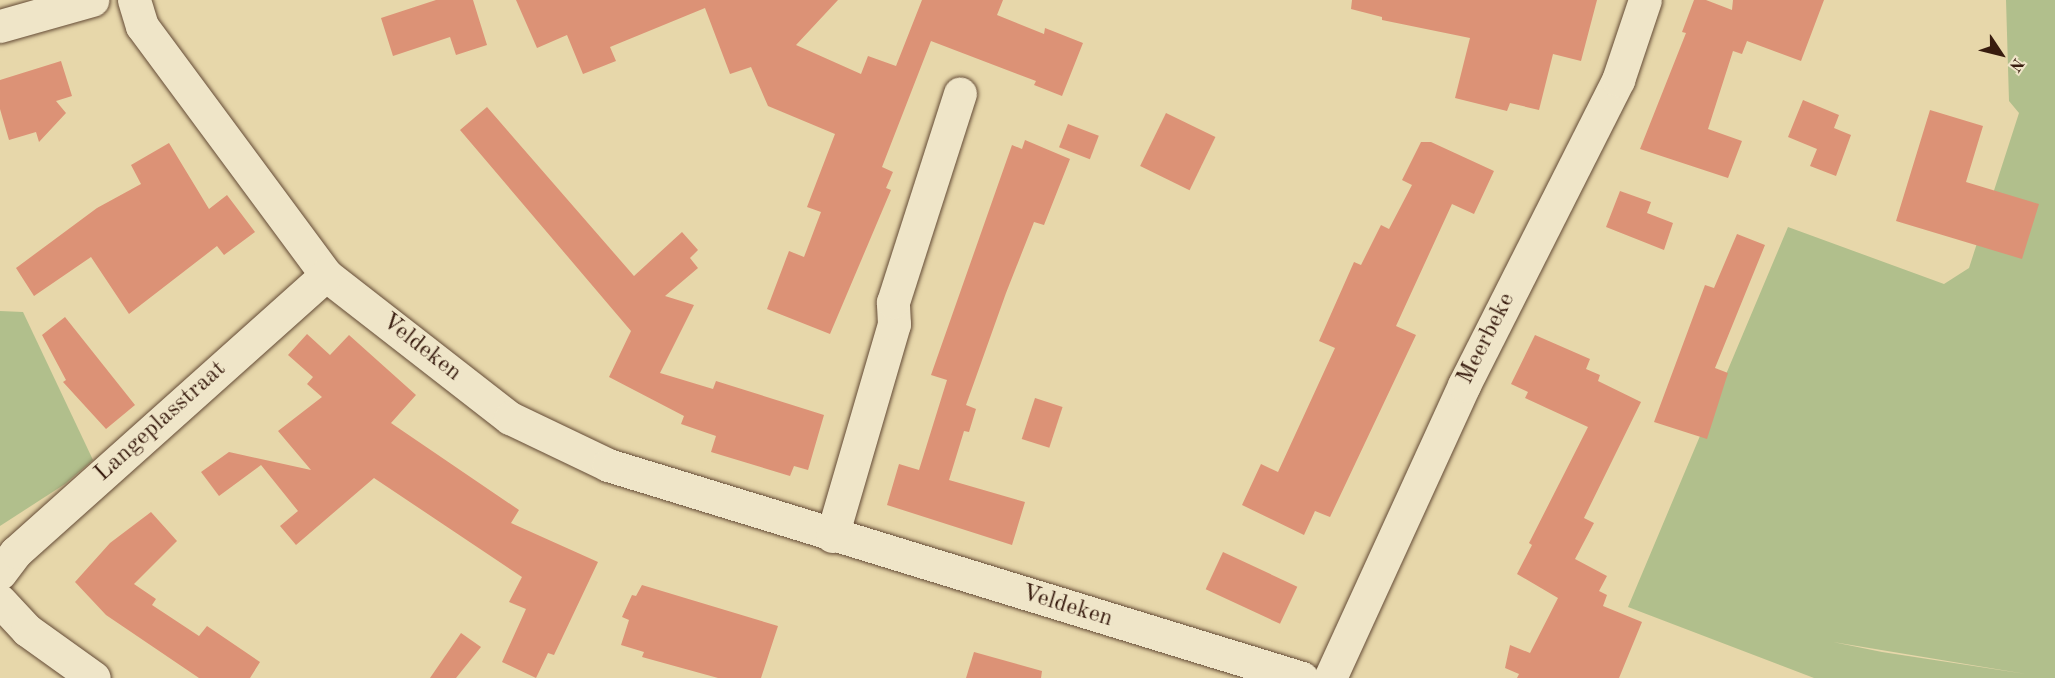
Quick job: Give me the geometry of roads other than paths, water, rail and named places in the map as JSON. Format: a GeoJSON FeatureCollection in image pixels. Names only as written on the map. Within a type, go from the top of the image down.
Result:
{"type":"FeatureCollection","features":[{"type":"Feature","properties":{"kind":"street"},"geometry":{"type":"LineString","coordinates":[[0,26],[92,0]]}},
{"type":"Feature","properties":{"kind":"street","name":"Veldeken"},"geometry":{"type":"LineString","coordinates":[[134,0],[142,26],[326,275],[510,418],[608,465],[832,536],[1302,678]]}},
{"type":"Feature","properties":{"kind":"street","name":"Meerbeke"},"geometry":{"type":"LineString","coordinates":[[1329,678],[1464,385],[1618,80],[1645,0]]}},
{"type":"Feature","properties":{"kind":"street"},"geometry":{"type":"LineString","coordinates":[[832,536],[894,324],[893,302],[960,93]]}},
{"type":"Feature","properties":{"kind":"street","name":"Langeplasstraat"},"geometry":{"type":"LineString","coordinates":[[0,573],[16,552],[326,275]]}},
{"type":"Feature","properties":{"kind":"street"},"geometry":{"type":"LineString","coordinates":[[0,602],[27,630],[94,678]]}}]}
